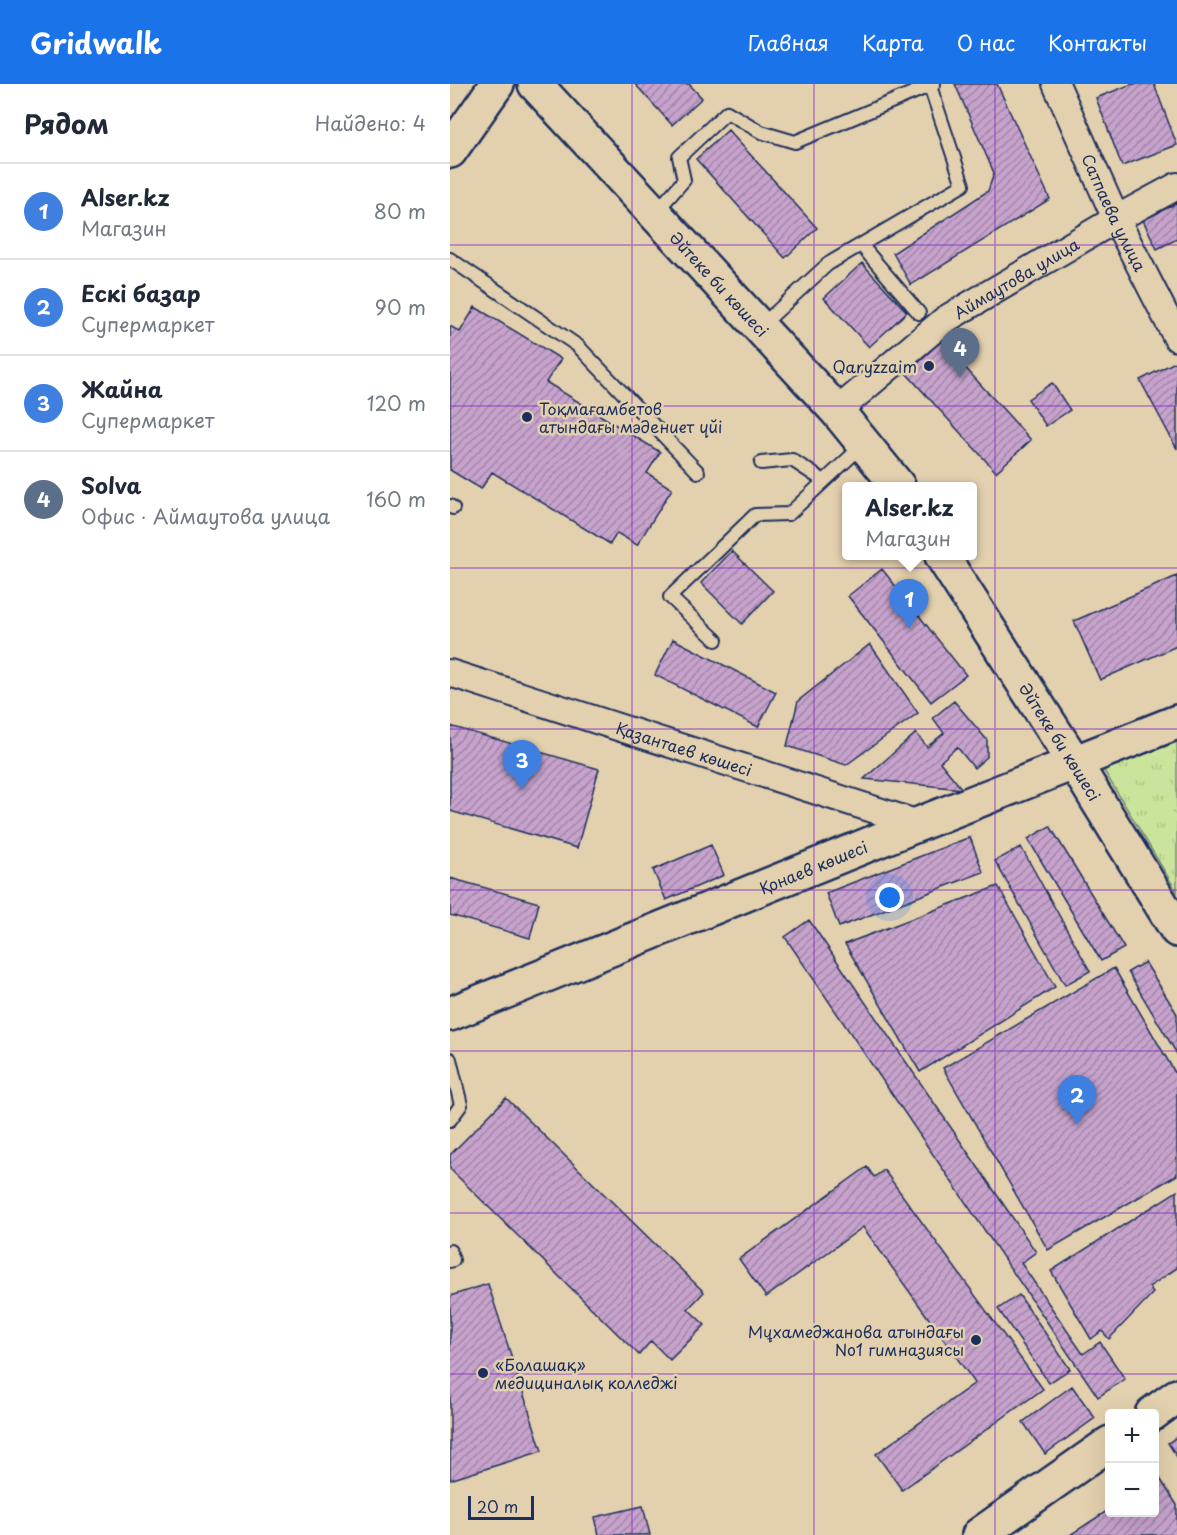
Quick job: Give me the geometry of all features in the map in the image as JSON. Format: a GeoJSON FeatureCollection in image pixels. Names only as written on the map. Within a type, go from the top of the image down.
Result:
{"type":"FeatureCollection","features":[{"type":"Feature","properties":{"kind":"street"},"geometry":{"type":"LineString","coordinates":[[450,151],[497,84]]}},
{"type":"Feature","properties":{"kind":"street","name":"Әйтеке би көшесі"},"geometry":{"type":"LineString","coordinates":[[535,84],[837,411],[895,482]]}},
{"type":"Feature","properties":{"kind":"street","name":"Сатпаева улица"},"geometry":{"type":"LineString","coordinates":[[1056,84],[1116,219],[1177,338]]}},
{"type":"Feature","properties":{"kind":"street","name":"Аймаутова улица"},"geometry":{"type":"LineString","coordinates":[[837,411],[946,319],[1116,219],[1177,186]]}},
{"type":"Feature","properties":{"kind":"street","name":"Әйтеке би көшесі"},"geometry":{"type":"LineString","coordinates":[[945,560],[1074,762],[1177,930]]}},
{"type":"Feature","properties":{"kind":"street","name":"Қазантаев көшесі"},"geometry":{"type":"LineString","coordinates":[[450,673],[919,824]]}},
{"type":"Feature","properties":{"kind":"street","name":"Қонаев көшесі"},"geometry":{"type":"LineString","coordinates":[[450,1014],[1177,722]]}},
{"type":"Feature","properties":{"kind":"street"},"geometry":{"type":"LineString","coordinates":[[1158,1409],[1177,1396]]}},
{"type":"Feature","properties":{"kind":"street"},"geometry":{"type":"LineString","coordinates":[[979,1535],[1105,1447]]}},
{"type":"Feature","properties":{"kind":"lane"},"geometry":{"type":"LineString","coordinates":[[655,213],[684,180],[679,158],[727,112],[761,132],[795,142],[932,85],[963,185],[828,264],[760,327]]}},
{"type":"Feature","properties":{"kind":"lane"},"geometry":{"type":"LineString","coordinates":[[861,245],[919,313]]}},
{"type":"Feature","properties":{"kind":"lane"},"geometry":{"type":"LineString","coordinates":[[450,258],[578,346],[698,472]]}},
{"type":"Feature","properties":{"kind":"lane"},"geometry":{"type":"LineString","coordinates":[[716,640],[670,597],[755,515],[789,514],[865,444]]}},
{"type":"Feature","properties":{"kind":"lane"},"geometry":{"type":"LineString","coordinates":[[761,464],[792,460],[824,481]]}},
{"type":"Feature","properties":{"kind":"lane"},"geometry":{"type":"LineString","coordinates":[[450,1059],[461,1105],[450,1120]]}},
{"type":"Feature","properties":{"kind":"lane"},"geometry":{"type":"LineString","coordinates":[[450,1251],[453,1260],[450,1261]]}},
{"type":"Feature","properties":{"kind":"green space"},"geometry":{"type":"Polygon","coordinates":[[[1177,742],[1177,892],[1103,769],[1177,742]]]}},
{"type":"Feature","properties":{"kind":"building"},"geometry":{"type":"Polygon","coordinates":[[[635,84],[689,84],[702,98],[672,125],[635,84]]]}},
{"type":"Feature","properties":{"kind":"building"},"geometry":{"type":"Polygon","coordinates":[[[955,84],[997,84],[1050,199],[911,285],[893,253],[988,191],[994,173],[955,84]]]}},
{"type":"Feature","properties":{"kind":"building"},"geometry":{"type":"Polygon","coordinates":[[[1132,84],[1154,84],[1177,145],[1122,166],[1096,98],[1132,84]]]}},
{"type":"Feature","properties":{"kind":"building"},"geometry":{"type":"Polygon","coordinates":[[[728,130],[817,228],[785,258],[696,159],[728,130]]]}},
{"type":"Feature","properties":{"kind":"building"},"geometry":{"type":"Polygon","coordinates":[[[1177,203],[1177,239],[1157,249],[1143,220],[1177,203]]]}},
{"type":"Feature","properties":{"kind":"building"},"geometry":{"type":"Polygon","coordinates":[[[862,263],[907,312],[869,347],[824,298],[862,263]]]}},
{"type":"Feature","properties":{"kind":"building","name":"Тоқмағамбетов атындағы мәдениет үйі"},"geometry":{"type":"Polygon","coordinates":[[[475,307],[561,359],[546,382],[660,452],[647,473],[672,489],[637,545],[617,533],[610,544],[492,472],[481,489],[450,470],[450,326],[460,332],[475,307]]]}},
{"type":"Feature","properties":{"kind":"building"},"geometry":{"type":"Polygon","coordinates":[[[941,341],[1031,440],[996,472],[906,373],[941,341]]]}},
{"type":"Feature","properties":{"kind":"building"},"geometry":{"type":"Polygon","coordinates":[[[1177,361],[1177,449],[1140,380],[1177,361]]]}},
{"type":"Feature","properties":{"kind":"building"},"geometry":{"type":"Polygon","coordinates":[[[1052,383],[1070,410],[1046,426],[1028,399],[1052,383]]]}},
{"type":"Feature","properties":{"kind":"building"},"geometry":{"type":"Polygon","coordinates":[[[732,551],[773,591],[742,624],[701,583],[732,551]]]}},
{"type":"Feature","properties":{"kind":"building"},"geometry":{"type":"Polygon","coordinates":[[[882,569],[966,675],[931,702],[848,596],[882,569]]]}},
{"type":"Feature","properties":{"kind":"building"},"geometry":{"type":"Polygon","coordinates":[[[1177,576],[1177,646],[1100,680],[1074,621],[1177,576]]]}},
{"type":"Feature","properties":{"kind":"building"},"geometry":{"type":"Polygon","coordinates":[[[673,639],[776,692],[758,727],[655,675],[673,639]]]}},
{"type":"Feature","properties":{"kind":"building"},"geometry":{"type":"Polygon","coordinates":[[[870,644],[918,713],[846,765],[787,746],[798,701],[870,644]]]}},
{"type":"Feature","properties":{"kind":"building"},"geometry":{"type":"Polygon","coordinates":[[[954,701],[987,740],[987,757],[974,768],[957,747],[940,762],[962,789],[864,779],[916,733],[927,747],[944,733],[933,718],[954,701]]]}},
{"type":"Feature","properties":{"kind":"building"},"geometry":{"type":"Polygon","coordinates":[[[450,726],[599,769],[577,848],[450,811],[450,726]]]}},
{"type":"Feature","properties":{"kind":"building"},"geometry":{"type":"Polygon","coordinates":[[[1050,826],[1124,948],[1101,961],[1028,839],[1050,826]]]}},
{"type":"Feature","properties":{"kind":"building"},"geometry":{"type":"Polygon","coordinates":[[[970,837],[983,872],[839,927],[826,893],[970,837]]]}},
{"type":"Feature","properties":{"kind":"building"},"geometry":{"type":"Polygon","coordinates":[[[711,845],[724,875],[666,900],[653,870],[711,845]]]}},
{"type":"Feature","properties":{"kind":"building"},"geometry":{"type":"Polygon","coordinates":[[[1021,847],[1090,971],[1065,985],[995,861],[1021,847]]]}},
{"type":"Feature","properties":{"kind":"building"},"geometry":{"type":"Polygon","coordinates":[[[450,878],[539,903],[530,938],[450,915],[450,878]]]}},
{"type":"Feature","properties":{"kind":"building"},"geometry":{"type":"Polygon","coordinates":[[[998,886],[1055,987],[920,1072],[845,944],[998,886]]]}},
{"type":"Feature","properties":{"kind":"building"},"geometry":{"type":"Polygon","coordinates":[[[809,920],[1036,1252],[1021,1263],[1083,1354],[1100,1342],[1125,1379],[1098,1397],[785,937],[809,920]]]}},
{"type":"Feature","properties":{"kind":"building"},"geometry":{"type":"Polygon","coordinates":[[[1145,962],[1177,1014],[1177,1054],[1128,972],[1145,962]]]}},
{"type":"Feature","properties":{"kind":"building"},"geometry":{"type":"Polygon","coordinates":[[[1114,968],[1177,1076],[1177,1175],[1048,1250],[943,1068],[1114,968]]]}},
{"type":"Feature","properties":{"kind":"building"},"geometry":{"type":"Polygon","coordinates":[[[506,1098],[704,1292],[688,1309],[705,1325],[670,1360],[651,1341],[639,1355],[450,1169],[450,1155],[506,1098]]]}},
{"type":"Feature","properties":{"kind":"building","name":"Мұхамеджанова атындағы No1 гимназиясы"},"geometry":{"type":"Polygon","coordinates":[[[867,1167],[874,1177],[884,1170],[1043,1389],[902,1490],[876,1454],[975,1383],[863,1227],[766,1297],[739,1259],[867,1167]]]}},
{"type":"Feature","properties":{"kind":"building"},"geometry":{"type":"Polygon","coordinates":[[[1177,1191],[1177,1268],[1149,1287],[1153,1293],[1109,1339],[1102,1331],[1091,1339],[1051,1271],[1177,1191]]]}},
{"type":"Feature","properties":{"kind":"building","name":"«Болашақ» медициналық колледжі"},"geometry":{"type":"Polygon","coordinates":[[[488,1284],[542,1451],[450,1480],[450,1296],[488,1284]]]}},
{"type":"Feature","properties":{"kind":"building"},"geometry":{"type":"Polygon","coordinates":[[[1019,1295],[1070,1369],[1049,1383],[998,1309],[1019,1295]]]}},
{"type":"Feature","properties":{"kind":"building"},"geometry":{"type":"Polygon","coordinates":[[[1072,1386],[1095,1418],[1045,1454],[1023,1422],[1072,1386]]]}},
{"type":"Feature","properties":{"kind":"building"},"geometry":{"type":"Polygon","coordinates":[[[1177,1437],[1177,1457],[1168,1443],[1177,1437]]]}},
{"type":"Feature","properties":{"kind":"building"},"geometry":{"type":"Polygon","coordinates":[[[1159,1477],[1177,1505],[1177,1535],[1070,1535],[1105,1512],[1105,1517],[1159,1517],[1159,1477]]]}},
{"type":"Feature","properties":{"kind":"building"},"geometry":{"type":"Polygon","coordinates":[[[643,1506],[650,1535],[599,1535],[595,1517],[643,1506]]]}},
{"type":"Feature","properties":{"kind":"place","name":"Qaryzzaim"},"geometry":{"type":"Point","coordinates":[929,366]}},
{"type":"Feature","properties":{"kind":"place","name":"Solva"},"geometry":{"type":"Point","coordinates":[960,378]}},
{"type":"Feature","properties":{"kind":"place","name":"Тоқмағамбетов атындағы мәдениет үйі"},"geometry":{"type":"Point","coordinates":[527,417]}},
{"type":"Feature","properties":{"kind":"place","name":"Alser.kz"},"geometry":{"type":"Point","coordinates":[909,629]}},
{"type":"Feature","properties":{"kind":"place","name":"Жайна"},"geometry":{"type":"Point","coordinates":[522,790]}},
{"type":"Feature","properties":{"kind":"place","name":"Ескі базар"},"geometry":{"type":"Point","coordinates":[1077,1125]}},
{"type":"Feature","properties":{"kind":"place","name":"Мұхамеджанова атындағы No1 гимназиясы"},"geometry":{"type":"Point","coordinates":[976,1340]}},
{"type":"Feature","properties":{"kind":"place","name":"«Болашақ» медициналық колледжі"},"geometry":{"type":"Point","coordinates":[483,1373]}}]}
